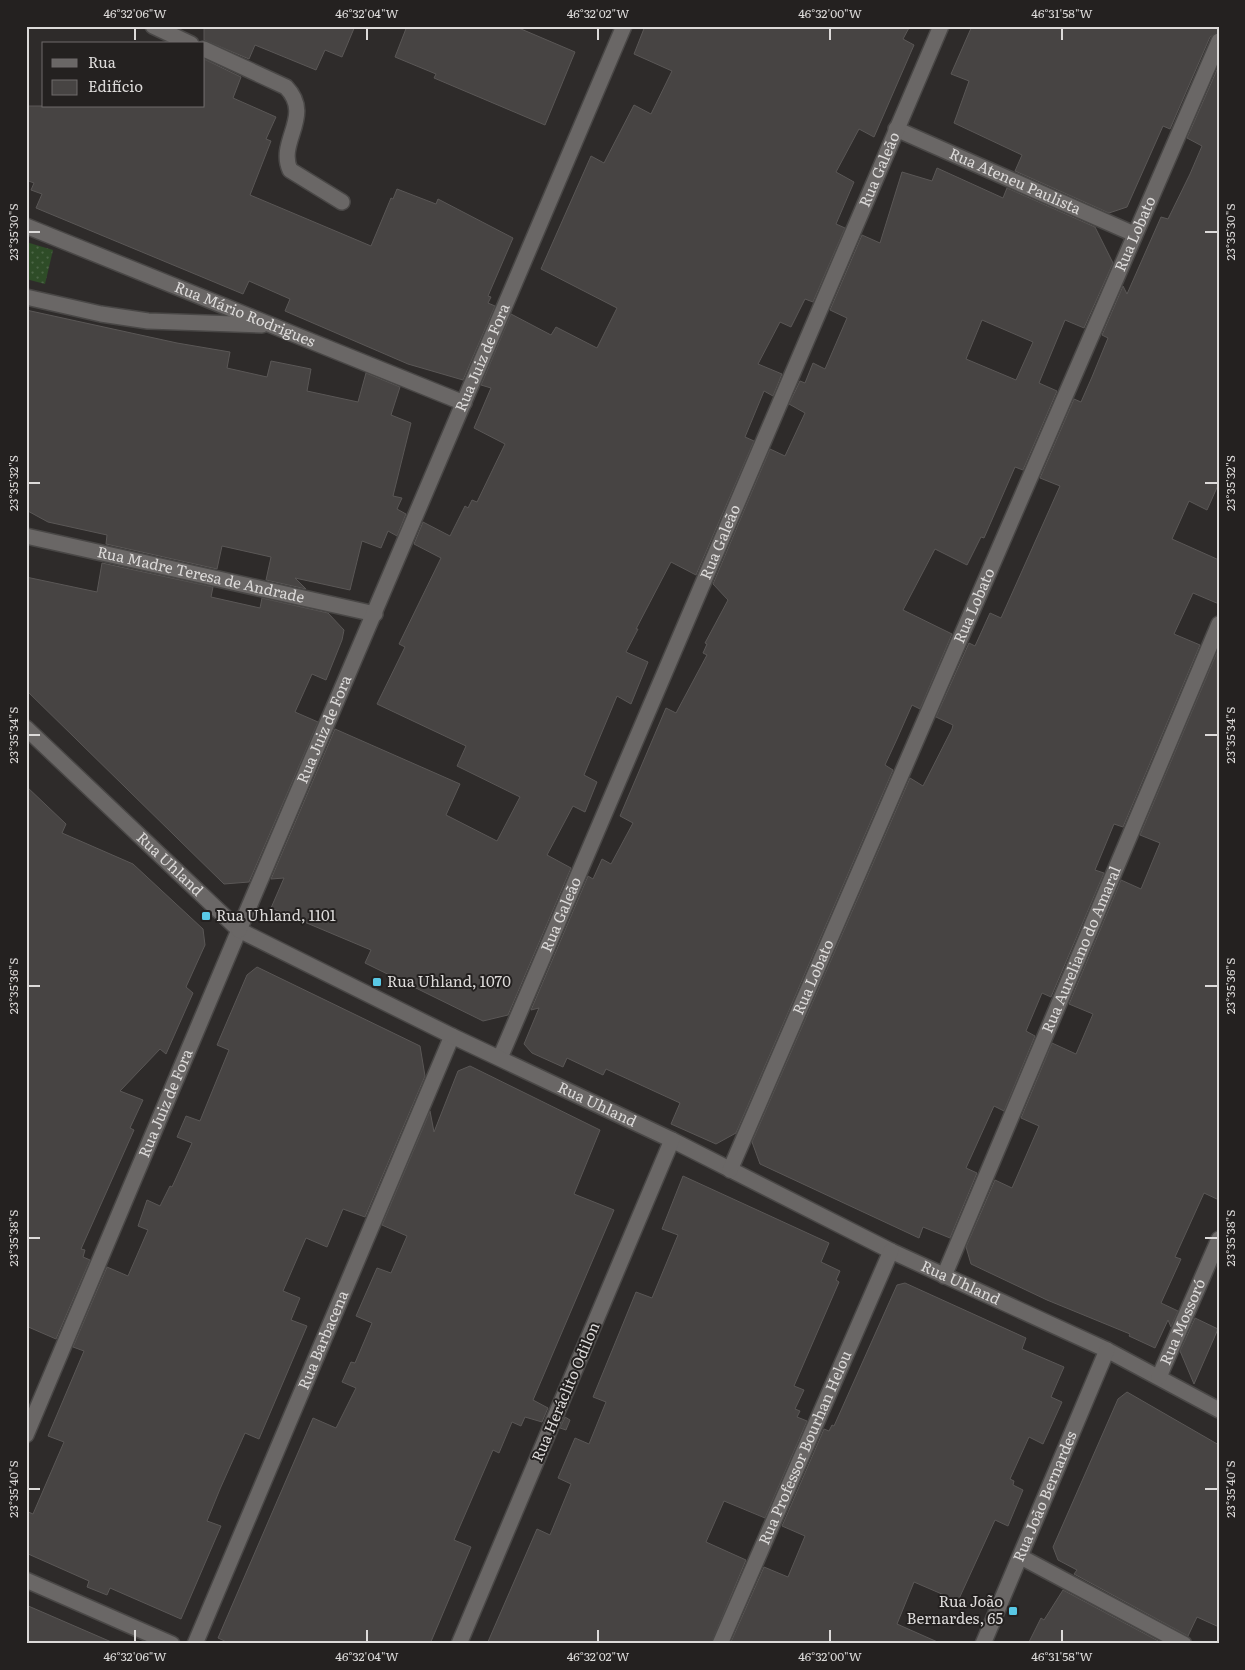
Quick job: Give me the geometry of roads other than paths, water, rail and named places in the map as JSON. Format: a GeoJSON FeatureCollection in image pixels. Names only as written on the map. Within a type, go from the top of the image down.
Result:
{"type":"FeatureCollection","features":[{"type":"Feature","properties":{"kind":"street"},"geometry":{"type":"LineString","coordinates":[[153,26],[187,42]]}},
{"type":"Feature","properties":{"kind":"street","name":"Rua Juiz de Fora"},"geometry":{"type":"LineString","coordinates":[[26,1434],[624,26]]}},
{"type":"Feature","properties":{"kind":"street","name":"Rua Galeão"},"geometry":{"type":"LineString","coordinates":[[500,1058],[941,26]]}},
{"type":"Feature","properties":{"kind":"street","name":"Rua Lobato"},"geometry":{"type":"LineString","coordinates":[[730,1170],[1219,41]]}},
{"type":"Feature","properties":{"kind":"street"},"geometry":{"type":"LineString","coordinates":[[205,49],[286,87],[293,94],[298,106],[287,154],[290,170],[342,202]]}},
{"type":"Feature","properties":{"kind":"street","name":"Rua Ateneu Paulista"},"geometry":{"type":"LineString","coordinates":[[896,129],[1134,234]]}},
{"type":"Feature","properties":{"kind":"street","name":"Rua Mário Rodrigues"},"geometry":{"type":"LineString","coordinates":[[26,226],[464,403]]}},
{"type":"Feature","properties":{"kind":"street"},"geometry":{"type":"LineString","coordinates":[[26,297],[101,314],[148,321],[273,326]]}},
{"type":"Feature","properties":{"kind":"street","name":"Rua Madre Teresa de Andrade"},"geometry":{"type":"LineString","coordinates":[[26,536],[375,614]]}},
{"type":"Feature","properties":{"kind":"street","name":"Rua Aureliano do Amaral"},"geometry":{"type":"LineString","coordinates":[[944,1276],[1219,624]]}},
{"type":"Feature","properties":{"kind":"street","name":"Rua Uhland"},"geometry":{"type":"LineString","coordinates":[[26,728],[239,930],[452,1036],[672,1140],[891,1251],[1107,1350],[1219,1410]]}},
{"type":"Feature","properties":{"kind":"street","name":"Rua Barbacena"},"geometry":{"type":"LineString","coordinates":[[195,1644],[452,1036]]}},
{"type":"Feature","properties":{"kind":"street","name":"Rua Heráclito Odilon"},"geometry":{"type":"LineString","coordinates":[[459,1644],[672,1140]]}},
{"type":"Feature","properties":{"kind":"street","name":"Rua Mossoró"},"geometry":{"type":"LineString","coordinates":[[1159,1377],[1219,1239]]}},
{"type":"Feature","properties":{"kind":"street","name":"Rua Professor Bourhan Helou"},"geometry":{"type":"LineString","coordinates":[[720,1644],[891,1251]]}},
{"type":"Feature","properties":{"kind":"street","name":"Rua João Bernardes"},"geometry":{"type":"LineString","coordinates":[[983,1644],[1107,1350]]}},
{"type":"Feature","properties":{"kind":"street"},"geometry":{"type":"LineString","coordinates":[[1020,1557],[1184,1644]]}},
{"type":"Feature","properties":{"kind":"street"},"geometry":{"type":"LineString","coordinates":[[26,1580],[172,1644]]}},
{"type":"Feature","properties":{"kind":"place","name":"Rua Uhland, 1101"},"geometry":{"type":"Point","coordinates":[206,916]}},
{"type":"Feature","properties":{"kind":"place","name":"Rua Uhland, 1070"},"geometry":{"type":"Point","coordinates":[377,982]}},
{"type":"Feature","properties":{"kind":"place","name":"Rua João Bernardes, 65"},"geometry":{"type":"Point","coordinates":[1013,1611]}}]}
